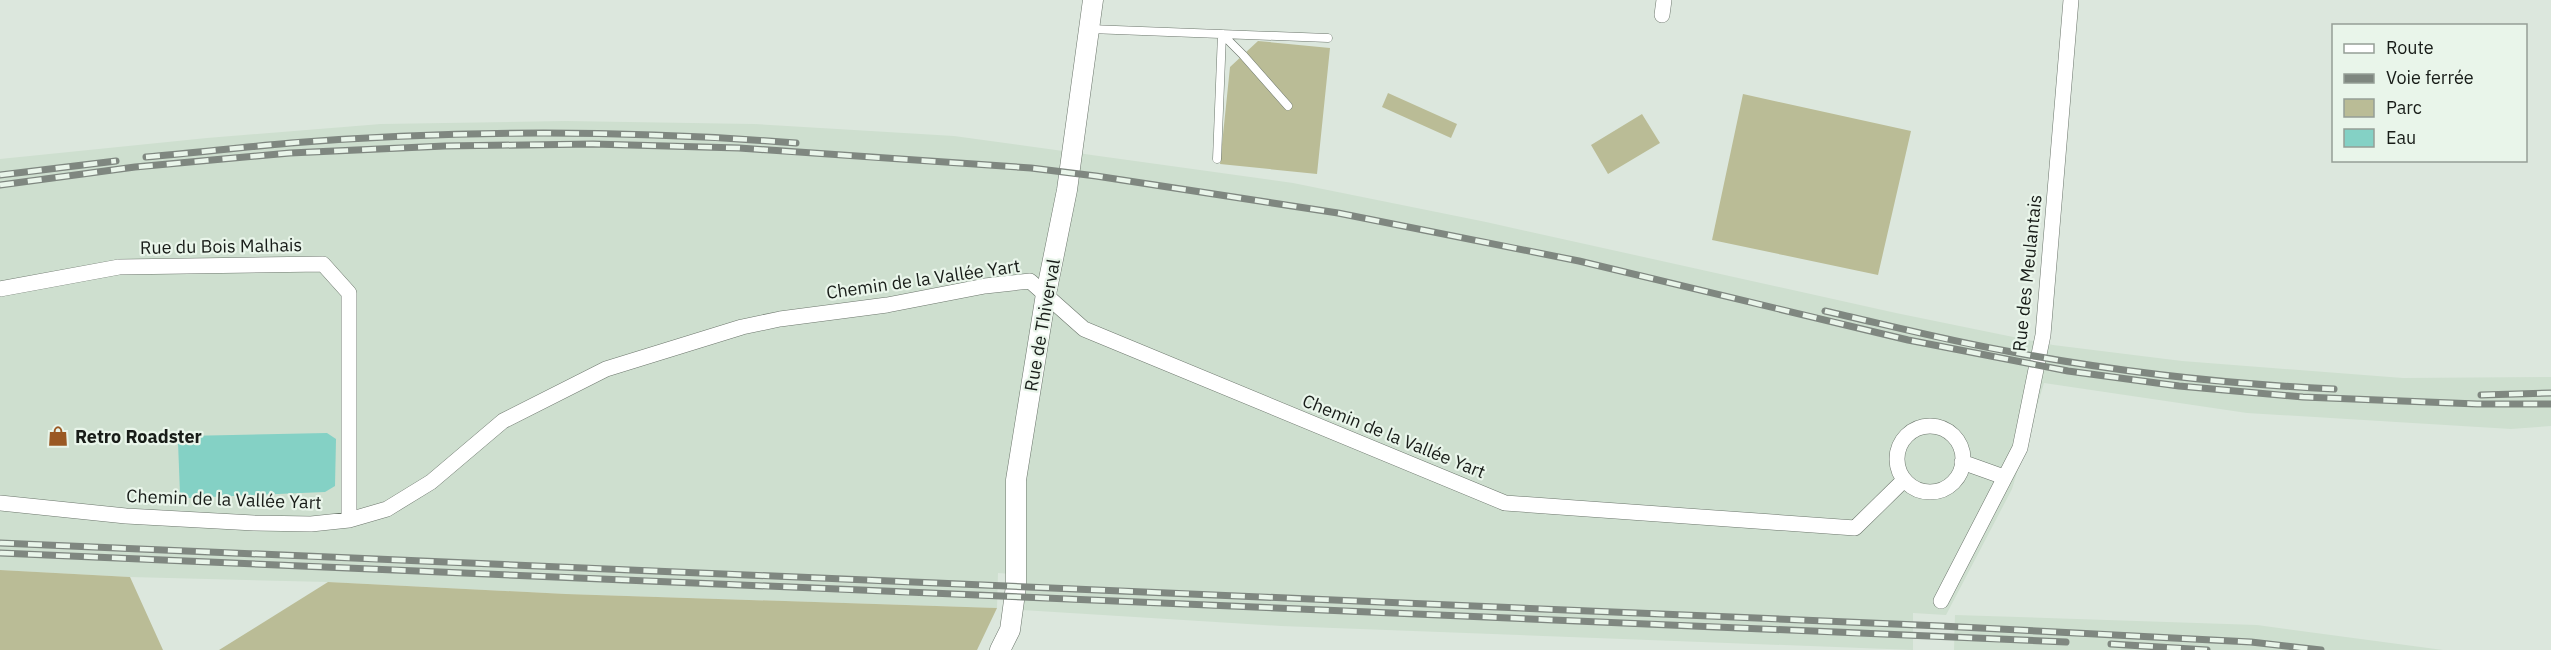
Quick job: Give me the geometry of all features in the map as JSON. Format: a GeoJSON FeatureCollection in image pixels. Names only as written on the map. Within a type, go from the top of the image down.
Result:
{"type":"FeatureCollection","features":[{"type":"Feature","properties":{"kind":"street","name":"Rue de Thiverval"},"geometry":{"type":"LineString","coordinates":[[1000,650],[1010,630],[1015,596],[1016,480],[1046,294],[1067,190],[1093,0]]}},
{"type":"Feature","properties":{"kind":"street","name":"Rue des Meulantais"},"geometry":{"type":"LineString","coordinates":[[1941,601],[2020,448],[2043,335],[2071,0]]}},
{"type":"Feature","properties":{"kind":"street","name":"Rue du Bois Malhais"},"geometry":{"type":"LineString","coordinates":[[0,289],[119,267],[323,264],[349,293],[349,520]]}},
{"type":"Feature","properties":{"kind":"street","name":"Chemin de la Vallée Yart"},"geometry":{"type":"LineString","coordinates":[[0,503],[126,516],[254,523],[311,524],[349,520],[387,509],[431,482],[503,421],[606,369],[742,327],[780,319],[887,305],[985,286],[1030,281],[1084,329],[1505,502],[1855,528],[1904,480]]}},
{"type":"Feature","properties":{"kind":"street"},"geometry":{"type":"LineString","coordinates":[[1931,426],[1951,433],[1962,452],[1962,462],[1953,482],[1933,492],[1912,487],[1904,480],[1896,460],[1903,439],[1920,427],[1931,426]]}},
{"type":"Feature","properties":{"kind":"street"},"geometry":{"type":"LineString","coordinates":[[1962,462],[2004,477]]}},
{"type":"Feature","properties":{"kind":"lane"},"geometry":{"type":"LineString","coordinates":[[1089,29],[1328,38]]}},
{"type":"Feature","properties":{"kind":"lane"},"geometry":{"type":"LineString","coordinates":[[1222,34],[1288,106]]}},
{"type":"Feature","properties":{"kind":"lane"},"geometry":{"type":"LineString","coordinates":[[1216,159],[1222,34]]}},
{"type":"Feature","properties":{"kind":"shaded area"},"geometry":{"type":"Polygon","coordinates":[[[565,121],[754,124],[954,136],[1293,183],[1486,222],[1896,313],[2053,345],[2182,361],[2403,378],[2551,377],[2551,426],[2511,429],[2247,413],[2044,383],[2012,489],[1946,615],[1913,613],[1913,650],[1281,626],[1022,610],[1023,575],[998,573],[997,608],[566,594],[328,582],[130,577],[0,570],[0,159],[207,138],[381,124],[565,121]]]}},
{"type":"Feature","properties":{"kind":"shaded area"},"geometry":{"type":"Polygon","coordinates":[[[1955,615],[2257,625],[2443,650],[1954,650],[1955,615]]]}},
{"type":"Feature","properties":{"kind":"green space"},"geometry":{"type":"Polygon","coordinates":[[[1258,41],[1330,48],[1317,174],[1220,164],[1230,67],[1258,41]]]}},
{"type":"Feature","properties":{"kind":"green space"},"geometry":{"type":"Polygon","coordinates":[[[1388,93],[1457,124],[1451,138],[1382,107],[1388,93]]]}},
{"type":"Feature","properties":{"kind":"green space"},"geometry":{"type":"Polygon","coordinates":[[[1743,94],[1911,131],[1878,275],[1712,240],[1743,94]]]}},
{"type":"Feature","properties":{"kind":"green space"},"geometry":{"type":"Polygon","coordinates":[[[1642,114],[1660,143],[1608,174],[1591,145],[1642,114]]]}},
{"type":"Feature","properties":{"kind":"green space"},"geometry":{"type":"Polygon","coordinates":[[[0,570],[130,577],[163,650],[0,650],[0,570]]]}},
{"type":"Feature","properties":{"kind":"green space"},"geometry":{"type":"Polygon","coordinates":[[[328,582],[566,594],[997,608],[977,650],[219,650],[328,582]]]}},
{"type":"Feature","properties":{"kind":"water"},"geometry":{"type":"Polygon","coordinates":[[[327,433],[336,439],[335,486],[325,492],[188,498],[180,494],[178,442],[185,436],[327,433]]]}},
{"type":"Feature","properties":{"kind":"railway"},"geometry":{"type":"LineString","coordinates":[[146,157],[291,143],[480,134],[607,134],[796,143]]}},
{"type":"Feature","properties":{"kind":"railway"},"geometry":{"type":"LineString","coordinates":[[0,185],[135,167],[290,153],[445,146],[593,144],[739,148],[1031,168],[1338,213],[1579,261],[1908,340],[2068,371],[2179,386],[2303,397],[2477,404],[2551,404]]}},
{"type":"Feature","properties":{"kind":"railway"},"geometry":{"type":"LineString","coordinates":[[0,175],[116,161]]}},
{"type":"Feature","properties":{"kind":"railway"},"geometry":{"type":"LineString","coordinates":[[1825,311],[1965,343],[2092,366],[2253,384],[2334,389]]}},
{"type":"Feature","properties":{"kind":"railway"},"geometry":{"type":"LineString","coordinates":[[2481,395],[2551,393]]}},
{"type":"Feature","properties":{"kind":"railway"},"geometry":{"type":"LineString","coordinates":[[0,543],[1941,626],[2251,642],[2321,650]]}},
{"type":"Feature","properties":{"kind":"railway"},"geometry":{"type":"LineString","coordinates":[[0,553],[2066,642]]}},
{"type":"Feature","properties":{"kind":"railway"},"geometry":{"type":"LineString","coordinates":[[2111,644],[2207,650]]}},
{"type":"Feature","properties":{"kind":"place","name":"Retro Roadster"},"geometry":{"type":"Point","coordinates":[58,436]}}]}
